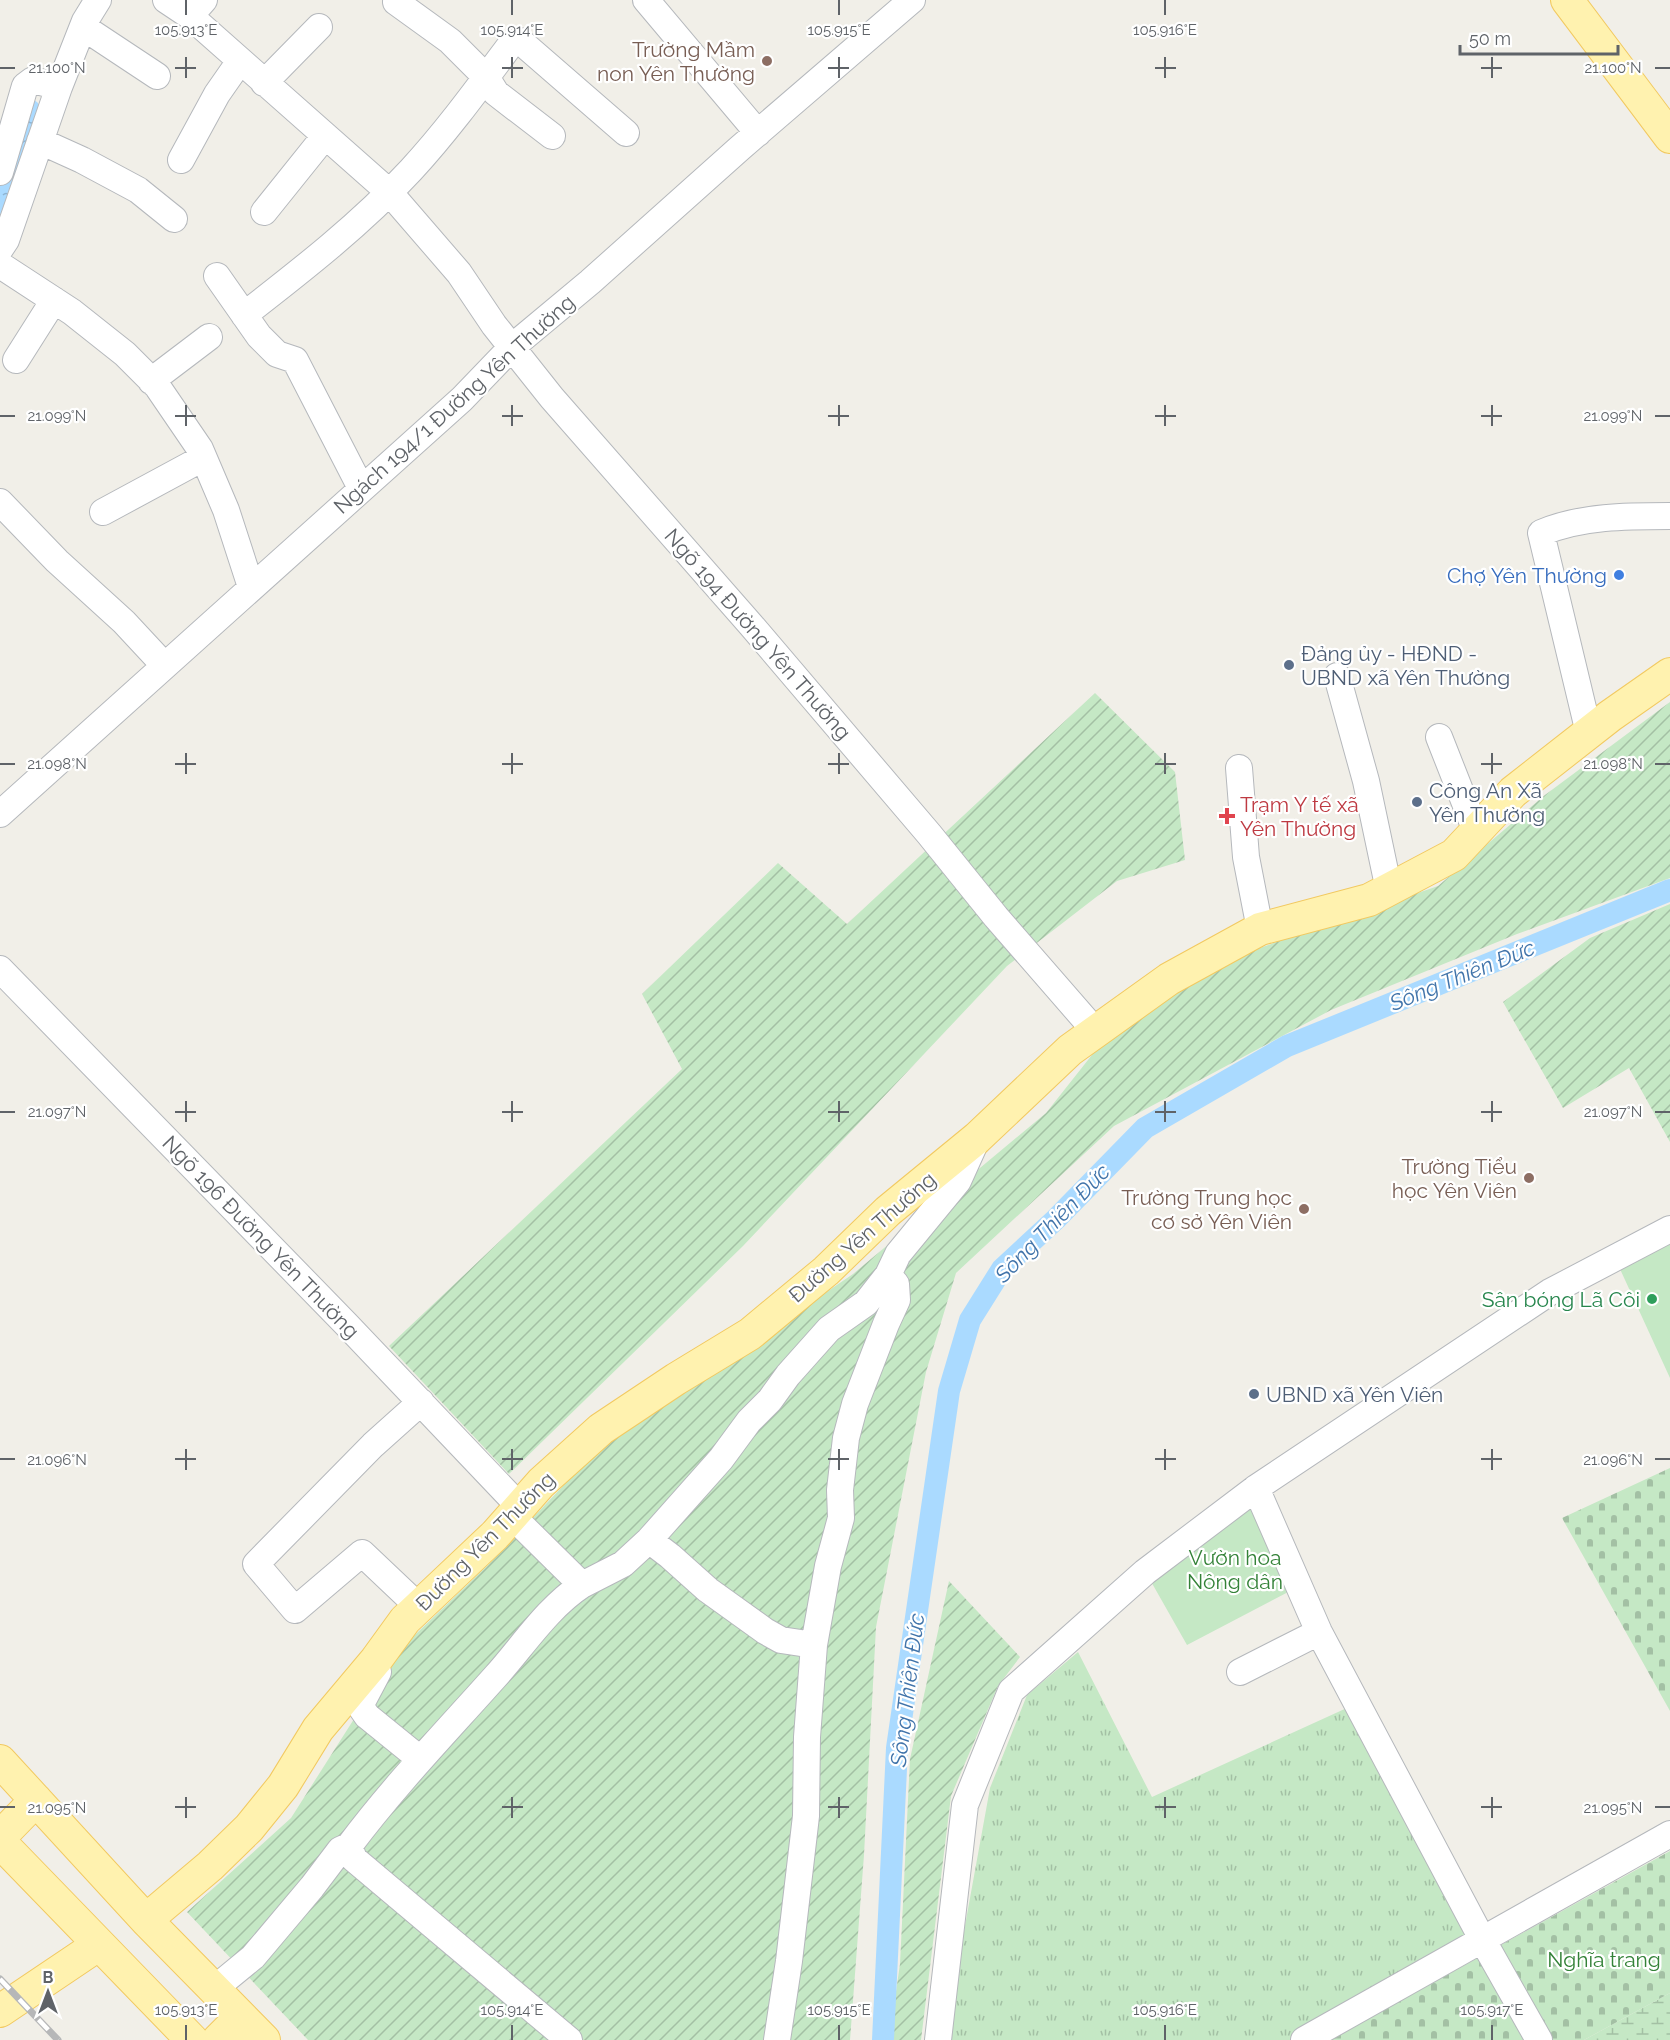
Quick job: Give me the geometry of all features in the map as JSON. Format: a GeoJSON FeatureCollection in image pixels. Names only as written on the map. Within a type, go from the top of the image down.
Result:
{"type":"FeatureCollection","features":[{"type":"Feature","properties":{"kind":"main road"},"geometry":{"type":"LineString","coordinates":[[1567,0],[1670,137]]}},
{"type":"Feature","properties":{"kind":"main road","name":"Đường Yên Thường"},"geometry":{"type":"LineString","coordinates":[[146,1920],[210,1866],[249,1828],[284,1785],[318,1729],[405,1620],[495,1535],[541,1483],[602,1428],[750,1334],[826,1271],[888,1211],[977,1138],[1070,1050],[1169,979],[1260,929],[1370,900],[1454,855],[1513,792],[1670,674]]}},
{"type":"Feature","properties":{"kind":"main road"},"geometry":{"type":"LineString","coordinates":[[0,1761],[146,1920],[264,2040]]}},
{"type":"Feature","properties":{"kind":"main road"},"geometry":{"type":"LineString","coordinates":[[0,1838],[36,1800]]}},
{"type":"Feature","properties":{"kind":"main road"},"geometry":{"type":"LineString","coordinates":[[0,1842],[192,2040]]}},
{"type":"Feature","properties":{"kind":"main road"},"geometry":{"type":"LineString","coordinates":[[0,2011],[98,1945]]}},
{"type":"Feature","properties":{"kind":"main road"},"geometry":{"type":"LineString","coordinates":[[218,2040],[241,2017]]}},
{"type":"Feature","properties":{"kind":"street"},"geometry":{"type":"LineString","coordinates":[[0,249],[6,240],[59,87],[83,27],[98,0]]}},
{"type":"Feature","properties":{"kind":"street","name":"Ngõ 194 Đường Yên Thường"},"geometry":{"type":"LineString","coordinates":[[165,0],[197,8],[240,61],[389,192],[459,273],[494,326],[552,398],[759,634],[929,834],[996,917],[1096,1032]]}},
{"type":"Feature","properties":{"kind":"street"},"geometry":{"type":"LineString","coordinates":[[646,0],[758,133]]}},
{"type":"Feature","properties":{"kind":"street","name":"Ngách 194/1 Đường Yên Thường"},"geometry":{"type":"LineString","coordinates":[[0,814],[462,399],[512,347],[590,282],[912,0]]}},
{"type":"Feature","properties":{"kind":"street"},"geometry":{"type":"LineString","coordinates":[[396,2],[450,41],[486,77],[496,93],[552,136]]}},
{"type":"Feature","properties":{"kind":"street"},"geometry":{"type":"LineString","coordinates":[[83,27],[157,76]]}},
{"type":"Feature","properties":{"kind":"street"},"geometry":{"type":"LineString","coordinates":[[264,83],[319,27]]}},
{"type":"Feature","properties":{"kind":"street"},"geometry":{"type":"LineString","coordinates":[[244,315],[328,249],[410,171],[451,123],[511,44],[519,41],[626,133]]}},
{"type":"Feature","properties":{"kind":"street"},"geometry":{"type":"LineString","coordinates":[[181,160],[218,94],[240,61]]}},
{"type":"Feature","properties":{"kind":"street"},"geometry":{"type":"LineString","coordinates":[[0,172],[26,86],[33,80],[59,87]]}},
{"type":"Feature","properties":{"kind":"street"},"geometry":{"type":"LineString","coordinates":[[264,212],[325,136]]}},
{"type":"Feature","properties":{"kind":"street"},"geometry":{"type":"LineString","coordinates":[[39,141],[82,159],[138,190],[174,219]]}},
{"type":"Feature","properties":{"kind":"street"},"geometry":{"type":"LineString","coordinates":[[0,265],[72,312],[125,354],[151,381],[200,449],[226,510],[251,587]]}},
{"type":"Feature","properties":{"kind":"street"},"geometry":{"type":"LineString","coordinates":[[217,276],[259,336],[277,354],[295,360],[362,488]]}},
{"type":"Feature","properties":{"kind":"street"},"geometry":{"type":"LineString","coordinates":[[16,360],[54,300]]}},
{"type":"Feature","properties":{"kind":"street"},"geometry":{"type":"LineString","coordinates":[[151,381],[209,337]]}},
{"type":"Feature","properties":{"kind":"street"},"geometry":{"type":"LineString","coordinates":[[103,512],[203,458]]}},
{"type":"Feature","properties":{"kind":"street"},"geometry":{"type":"LineString","coordinates":[[0,501],[57,561],[124,622],[164,665]]}},
{"type":"Feature","properties":{"kind":"street"},"geometry":{"type":"LineString","coordinates":[[1589,733],[1541,533],[1559,526],[1628,516],[1670,516]]}},
{"type":"Feature","properties":{"kind":"street"},"geometry":{"type":"LineString","coordinates":[[1337,676],[1366,781],[1389,890]]}},
{"type":"Feature","properties":{"kind":"street"},"geometry":{"type":"LineString","coordinates":[[1439,737],[1476,831]]}},
{"type":"Feature","properties":{"kind":"street"},"geometry":{"type":"LineString","coordinates":[[1239,768],[1246,857],[1260,929]]}},
{"type":"Feature","properties":{"kind":"street","name":"Ngõ 196 Đường Yên Thường"},"geometry":{"type":"LineString","coordinates":[[0,969],[421,1402],[582,1585]]}},
{"type":"Feature","properties":{"kind":"street"},"geometry":{"type":"LineString","coordinates":[[214,1989],[253,1957],[340,1850],[349,1846],[420,1759],[496,1677],[564,1597],[623,1563],[649,1540],[721,1459],[749,1420],[770,1400],[788,1375],[829,1329],[866,1303],[888,1275],[898,1254],[958,1181],[977,1138]]}},
{"type":"Feature","properties":{"kind":"street"},"geometry":{"type":"LineString","coordinates":[[938,2040],[965,1805],[1011,1691],[1144,1572],[1256,1488],[1550,1292],[1670,1229]]}},
{"type":"Feature","properties":{"kind":"street"},"geometry":{"type":"LineString","coordinates":[[777,2040],[806,1816],[807,1737],[814,1645],[828,1566],[842,1518],[840,1490],[846,1438],[855,1404],[897,1300],[896,1284],[888,1275]]}},
{"type":"Feature","properties":{"kind":"street"},"geometry":{"type":"LineString","coordinates":[[419,1607],[362,1553],[295,1611],[256,1564],[373,1445],[421,1402]]}},
{"type":"Feature","properties":{"kind":"street"},"geometry":{"type":"LineString","coordinates":[[1256,1488],[1319,1632],[1482,1939],[1539,2040]]}},
{"type":"Feature","properties":{"kind":"street"},"geometry":{"type":"LineString","coordinates":[[649,1540],[708,1590],[765,1631],[781,1640],[814,1645]]}},
{"type":"Feature","properties":{"kind":"street"},"geometry":{"type":"LineString","coordinates":[[1240,1672],[1319,1632]]}},
{"type":"Feature","properties":{"kind":"street"},"geometry":{"type":"LineString","coordinates":[[388,1644],[388,1655],[360,1706],[367,1716],[420,1759]]}},
{"type":"Feature","properties":{"kind":"street"},"geometry":{"type":"LineString","coordinates":[[1304,2040],[1670,1834]]}},
{"type":"Feature","properties":{"kind":"street"},"geometry":{"type":"LineString","coordinates":[[349,1846],[354,1859],[569,2040]]}},
{"type":"Feature","properties":{"kind":"green space"},"geometry":{"type":"Polygon","coordinates":[[[1095,693],[1175,772],[1185,860],[1117,881],[1007,966],[743,1246],[509,1474],[389,1346],[682,1069],[642,994],[778,863],[847,924],[1095,693]]]}},
{"type":"Feature","properties":{"kind":"green space"},"geometry":{"type":"Polygon","coordinates":[[[1670,702],[1670,878],[1517,934],[1331,1010],[1114,1126],[956,1273],[926,1372],[876,1627],[864,1855],[850,2040],[308,2040],[187,1912],[291,1818],[396,1653],[487,1566],[601,1446],[853,1274],[1046,1113],[1103,1041],[1225,960],[1438,886],[1545,795],[1670,702]]]}},
{"type":"Feature","properties":{"kind":"green space"},"geometry":{"type":"Polygon","coordinates":[[[1670,904],[1670,1142],[1629,1068],[1563,1108],[1503,1002],[1590,938],[1670,904]]]}},
{"type":"Feature","properties":{"kind":"green space","name":"Sân bóng Lã Côi"},"geometry":{"type":"Polygon","coordinates":[[[1670,1244],[1670,1378],[1620,1269],[1670,1244]]]}},
{"type":"Feature","properties":{"kind":"green space"},"geometry":{"type":"Polygon","coordinates":[[[1670,1468],[1670,1711],[1562,1518],[1670,1468]]]}},
{"type":"Feature","properties":{"kind":"green space","name":"Vườn hoa Nông dân"},"geometry":{"type":"Polygon","coordinates":[[[1255,1496],[1294,1589],[1187,1645],[1149,1578],[1255,1496]]]}},
{"type":"Feature","properties":{"kind":"green space"},"geometry":{"type":"Polygon","coordinates":[[[949,1581],[1020,1657],[998,1686],[951,1796],[921,2040],[889,2040],[900,1964],[910,1759],[949,1581]]]}},
{"type":"Feature","properties":{"kind":"green space"},"geometry":{"type":"Polygon","coordinates":[[[1078,1652],[1152,1797],[1349,1707],[1467,1936],[1314,2040],[950,2040],[960,1953],[990,1788],[1027,1695],[1078,1652]]]}},
{"type":"Feature","properties":{"kind":"green space","name":"Nghĩa trang"},"geometry":{"type":"Polygon","coordinates":[[[1670,1851],[1670,1993],[1584,2040],[1330,2040],[1670,1851]]]}},
{"type":"Feature","properties":{"kind":"green space"},"geometry":{"type":"Polygon","coordinates":[[[1670,1993],[1670,2040],[1584,2040],[1670,1993]]]}},
{"type":"Feature","properties":{"kind":"water"},"geometry":{"type":"Polygon","coordinates":[[[32,98],[38,103],[39,108],[0,216],[0,185],[27,99],[32,98]]]}},
{"type":"Feature","properties":{"kind":"waterway","name":"Sông Thiên Đức"},"geometry":{"type":"LineString","coordinates":[[883,2040],[897,1748],[949,1391],[970,1320],[1002,1269],[1056,1219],[1145,1128],[1287,1046],[1670,890]]}},
{"type":"Feature","properties":{"kind":"railway"},"geometry":{"type":"LineString","coordinates":[[0,1979],[58,2040]]}},
{"type":"Feature","properties":{"kind":"place","name":"Trường Mầm non Yên Thường"},"geometry":{"type":"Point","coordinates":[767,61]}},
{"type":"Feature","properties":{"kind":"place","name":"Chợ Yên Thường"},"geometry":{"type":"Point","coordinates":[1619,575]}},
{"type":"Feature","properties":{"kind":"place","name":"Đảng ủy - HĐND - UBND xã Yên Thường"},"geometry":{"type":"Point","coordinates":[1289,665]}},
{"type":"Feature","properties":{"kind":"place","name":"Công An Xã Yên Thường"},"geometry":{"type":"Point","coordinates":[1417,802]}},
{"type":"Feature","properties":{"kind":"place","name":"Trạm Y tế xã Yên Thường"},"geometry":{"type":"Point","coordinates":[1227,816]}},
{"type":"Feature","properties":{"kind":"place","name":"Trường Tiểu học Yên Viên"},"geometry":{"type":"Point","coordinates":[1529,1178]}},
{"type":"Feature","properties":{"kind":"place","name":"Trường Trung học cơ sở Yên Viên"},"geometry":{"type":"Point","coordinates":[1304,1209]}},
{"type":"Feature","properties":{"kind":"place","name":"Sân bóng Lã Côi"},"geometry":{"type":"Point","coordinates":[1652,1299]}},
{"type":"Feature","properties":{"kind":"place","name":"UBND xã Yên Viên"},"geometry":{"type":"Point","coordinates":[1254,1394]}}]}
